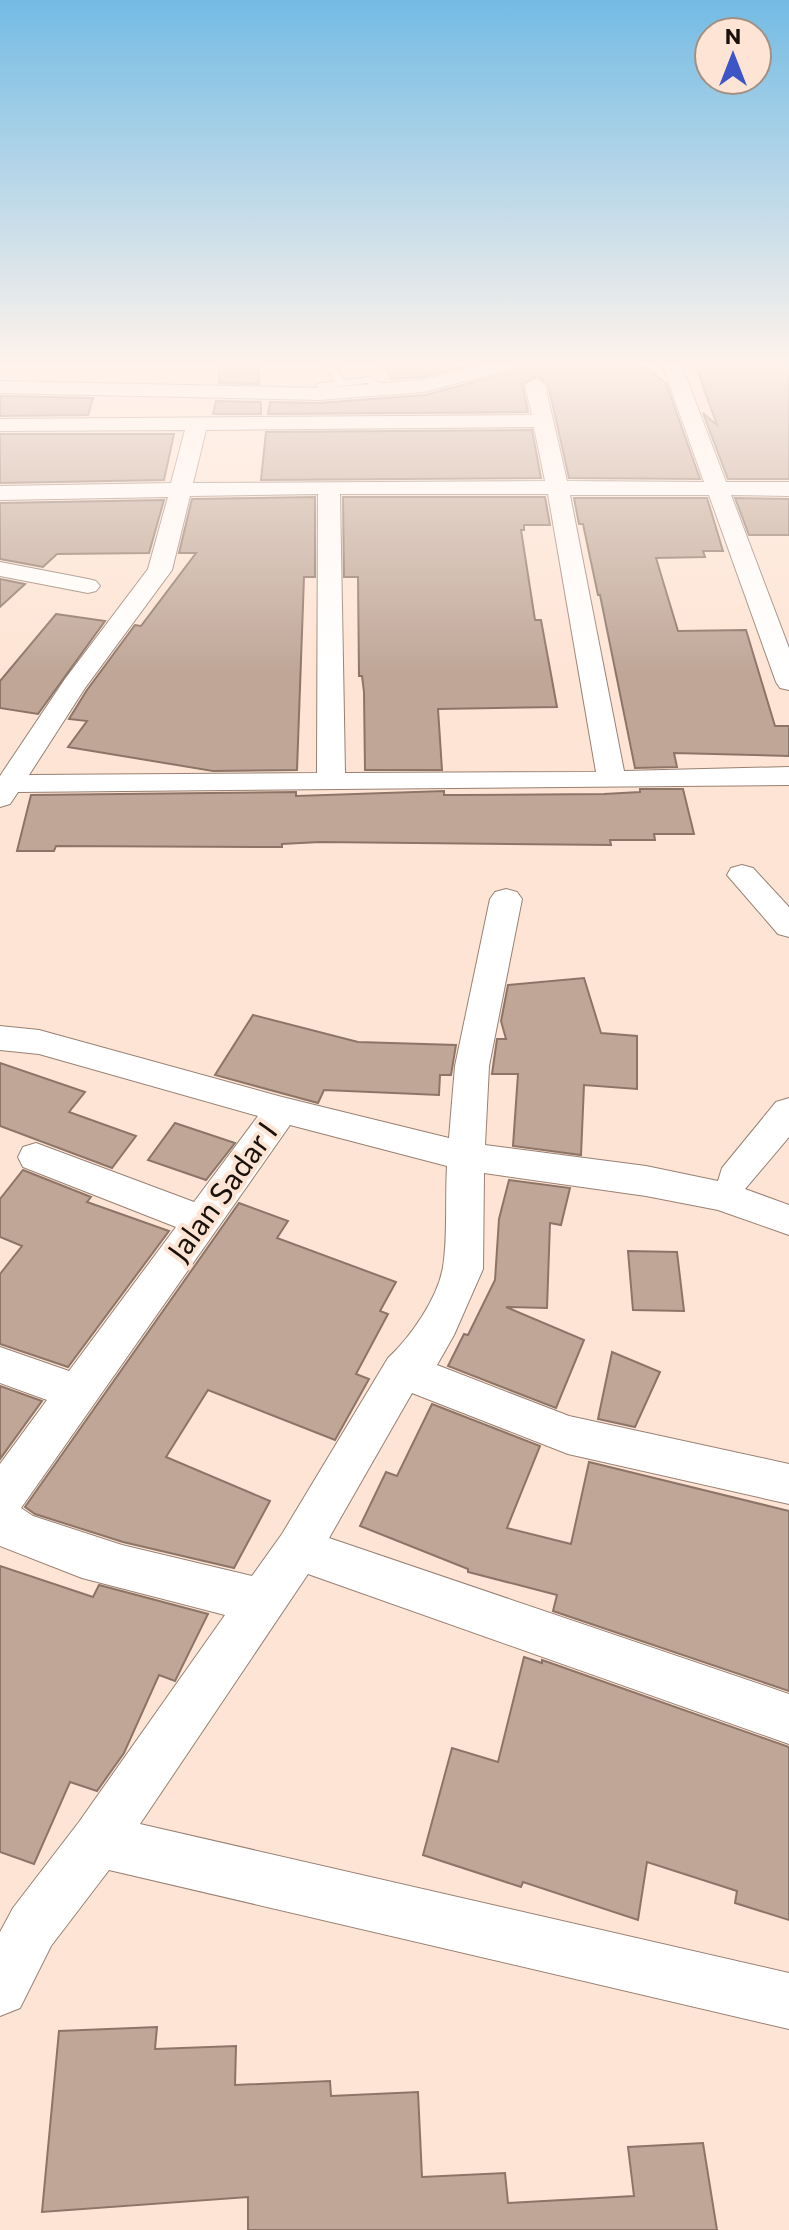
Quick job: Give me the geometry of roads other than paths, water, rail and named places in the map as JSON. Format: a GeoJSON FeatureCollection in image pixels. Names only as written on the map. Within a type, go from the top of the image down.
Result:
{"type":"FeatureCollection","features":[{"type":"Feature","properties":{"kind":"street"},"geometry":{"type":"LineString","coordinates":[[3,791],[74,685],[160,570],[186,465]]}},
{"type":"Feature","properties":{"kind":"street"},"geometry":{"type":"LineString","coordinates":[[552,465],[612,780]]}},
{"type":"Feature","properties":{"kind":"street"},"geometry":{"type":"LineString","coordinates":[[707,465],[789,682]]}},
{"type":"Feature","properties":{"kind":"street"},"geometry":{"type":"LineString","coordinates":[[0,493],[329,487],[789,489]]}},
{"type":"Feature","properties":{"kind":"street"},"geometry":{"type":"LineString","coordinates":[[329,487],[331,782]]}},
{"type":"Feature","properties":{"kind":"street"},"geometry":{"type":"LineString","coordinates":[[0,569],[88,586]]}},
{"type":"Feature","properties":{"kind":"street"},"geometry":{"type":"LineString","coordinates":[[3,791],[331,782],[789,776]]}},
{"type":"Feature","properties":{"kind":"street"},"geometry":{"type":"LineString","coordinates":[[742,875],[789,927]]}},
{"type":"Feature","properties":{"kind":"street"},"geometry":{"type":"LineString","coordinates":[[0,1988],[32,1927],[98,1841],[298,1549],[403,1371],[423,1352],[434,1335],[463,1269],[465,1156],[472,1066],[506,899]]}},
{"type":"Feature","properties":{"kind":"street","name":"Jalan Sadar I"},"geometry":{"type":"LineString","coordinates":[[0,1038],[39,1042],[282,1110],[75,1392],[0,1500]]}},
{"type":"Feature","properties":{"kind":"street"},"geometry":{"type":"LineString","coordinates":[[282,1110],[465,1156],[646,1181],[721,1196],[789,1220]]}},
{"type":"Feature","properties":{"kind":"street"},"geometry":{"type":"LineString","coordinates":[[735,1178],[789,1111]]}},
{"type":"Feature","properties":{"kind":"street"},"geometry":{"type":"LineString","coordinates":[[36,1157],[203,1221]]}},
{"type":"Feature","properties":{"kind":"street"},"geometry":{"type":"LineString","coordinates":[[0,1365],[75,1392]]}},
{"type":"Feature","properties":{"kind":"street"},"geometry":{"type":"LineString","coordinates":[[403,1371],[568,1435],[789,1484]]}},
{"type":"Feature","properties":{"kind":"street"},"geometry":{"type":"LineString","coordinates":[[0,1519],[7,1528],[51,1548],[262,1601]]}},
{"type":"Feature","properties":{"kind":"street"},"geometry":{"type":"LineString","coordinates":[[298,1549],[789,1719]]}},
{"type":"Feature","properties":{"kind":"street"},"geometry":{"type":"LineString","coordinates":[[98,1841],[789,2001]]}}]}
